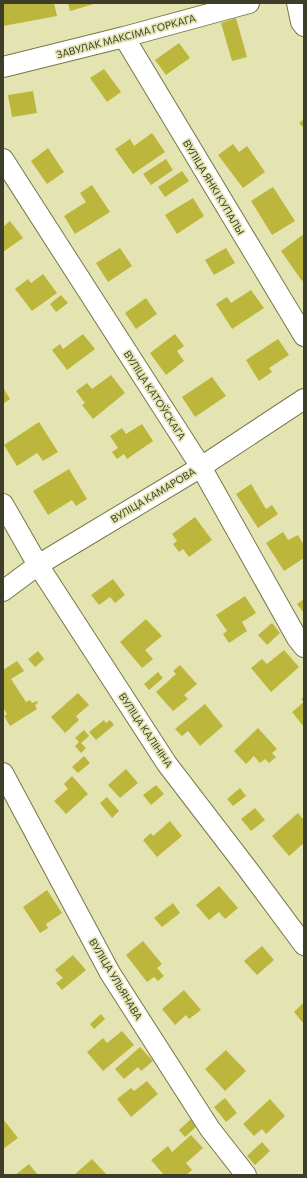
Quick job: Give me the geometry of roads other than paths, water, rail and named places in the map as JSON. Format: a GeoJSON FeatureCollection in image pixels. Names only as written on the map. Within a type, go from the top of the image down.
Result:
{"type":"FeatureCollection","features":[{"type":"Feature","properties":{"kind":"street","name":"ЗАВУЛАК МАКСІМА ГОРКАГА"},"geometry":{"type":"LineString","coordinates":[[3,67],[124,37],[249,3]]}},
{"type":"Feature","properties":{"kind":"street"},"geometry":{"type":"LineString","coordinates":[[297,3],[301,22],[304,26]]}},
{"type":"Feature","properties":{"kind":"street","name":"ВУЛІЦА ЯНКІ КУПАЛЫ"},"geometry":{"type":"LineString","coordinates":[[124,37],[304,336]]}},
{"type":"Feature","properties":{"kind":"street","name":"ВУЛІЦА КАТОЎСКАГА"},"geometry":{"type":"LineString","coordinates":[[3,159],[201,467],[300,642]]}},
{"type":"Feature","properties":{"kind":"street","name":"ВУЛІЦА КАМАРОВА"},"geometry":{"type":"LineString","coordinates":[[3,591],[38,565],[201,467],[304,399]]}},
{"type":"Feature","properties":{"kind":"street","name":"ВУЛІЦА КАЛІНІНА"},"geometry":{"type":"LineString","coordinates":[[3,504],[38,565],[168,764],[304,945]]}},
{"type":"Feature","properties":{"kind":"street","name":"ВУЛІЦА УЛЬЯНАВА"},"geometry":{"type":"LineString","coordinates":[[3,773],[110,973],[210,1129],[246,1175]]}}]}
